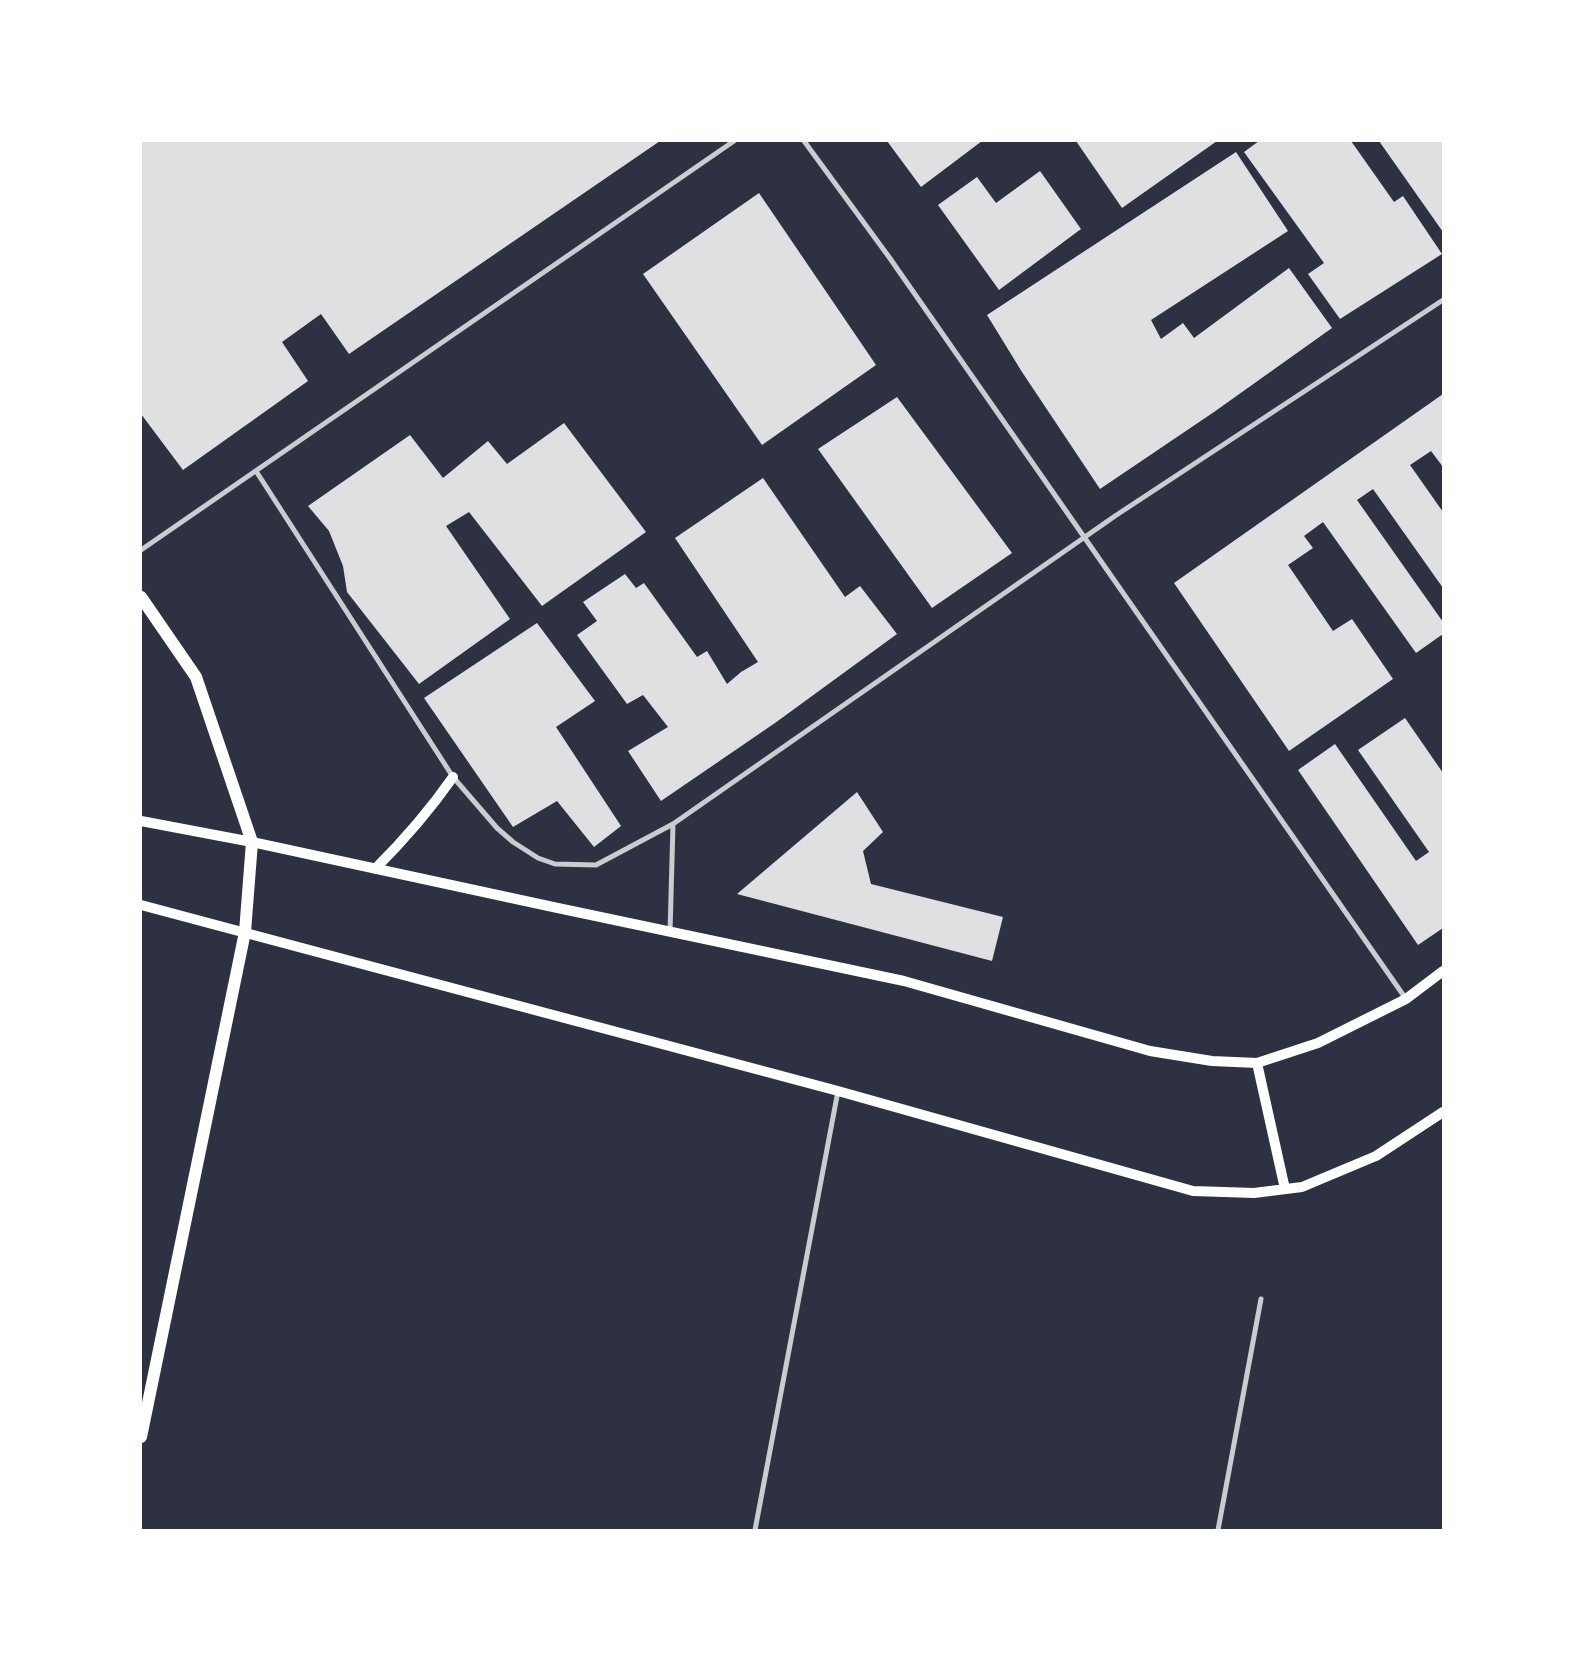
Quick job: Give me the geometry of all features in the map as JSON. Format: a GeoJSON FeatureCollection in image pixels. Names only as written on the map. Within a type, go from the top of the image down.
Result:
{"type":"FeatureCollection","features":[{"type":"Feature","properties":{"kind":"main road"},"geometry":{"type":"LineString","coordinates":[[141,597],[196,677],[252,842],[245,932],[141,1437]]}},
{"type":"Feature","properties":{"kind":"main road"},"geometry":{"type":"LineString","coordinates":[[375,869],[411,832],[453,777]]}},
{"type":"Feature","properties":{"kind":"main road"},"geometry":{"type":"LineString","coordinates":[[141,821],[252,842],[904,981],[1150,1050],[1212,1061],[1257,1063],[1318,1043],[1406,998],[1443,972]]}},
{"type":"Feature","properties":{"kind":"main road"},"geometry":{"type":"LineString","coordinates":[[141,904],[838,1091],[1193,1191],[1254,1192],[1302,1187],[1376,1156],[1443,1112]]}},
{"type":"Feature","properties":{"kind":"main road"},"geometry":{"type":"LineString","coordinates":[[1257,1063],[1285,1190]]}},
{"type":"Feature","properties":{"kind":"street"},"geometry":{"type":"LineString","coordinates":[[141,550],[734,141]]}},
{"type":"Feature","properties":{"kind":"street"},"geometry":{"type":"LineString","coordinates":[[804,141],[889,257],[1406,998]]}},
{"type":"Feature","properties":{"kind":"street"},"geometry":{"type":"LineString","coordinates":[[256,472],[453,777],[497,828],[513,842],[538,858],[555,864],[596,865],[673,824],[1116,516],[1443,300]]}},
{"type":"Feature","properties":{"kind":"street"},"geometry":{"type":"LineString","coordinates":[[670,932],[673,824]]}},
{"type":"Feature","properties":{"kind":"street"},"geometry":{"type":"LineString","coordinates":[[755,1530],[838,1091]]}},
{"type":"Feature","properties":{"kind":"street"},"geometry":{"type":"LineString","coordinates":[[1218,1530],[1260,1299]]}},
{"type":"Feature","properties":{"kind":"building"},"geometry":{"type":"Polygon","coordinates":[[[141,141],[660,141],[349,354],[321,314],[282,342],[308,381],[183,470],[141,414],[141,141]]]}},
{"type":"Feature","properties":{"kind":"building"},"geometry":{"type":"Polygon","coordinates":[[[887,141],[982,141],[921,187],[887,141]]]}},
{"type":"Feature","properties":{"kind":"building"},"geometry":{"type":"Polygon","coordinates":[[[1076,141],[1217,141],[1122,208],[1076,141]]]}},
{"type":"Feature","properties":{"kind":"building"},"geometry":{"type":"Polygon","coordinates":[[[1259,141],[1351,141],[1394,202],[1403,196],[1442,254],[1340,319],[1308,274],[1324,263],[1244,152],[1259,141]]]}},
{"type":"Feature","properties":{"kind":"building"},"geometry":{"type":"Polygon","coordinates":[[[1379,141],[1443,141],[1443,232],[1379,141]]]}},
{"type":"Feature","properties":{"kind":"building"},"geometry":{"type":"Polygon","coordinates":[[[1236,152],[1288,231],[1151,320],[1161,339],[1183,323],[1194,338],[1289,268],[1332,328],[1214,412],[1100,489],[1022,372],[987,315],[1236,152]]]}},
{"type":"Feature","properties":{"kind":"building"},"geometry":{"type":"Polygon","coordinates":[[[1040,171],[1081,229],[999,290],[938,205],[977,177],[996,203],[1040,171]]]}},
{"type":"Feature","properties":{"kind":"building"},"geometry":{"type":"Polygon","coordinates":[[[759,193],[876,365],[762,445],[643,274],[759,193]]]}},
{"type":"Feature","properties":{"kind":"building"},"geometry":{"type":"Polygon","coordinates":[[[1443,394],[1443,467],[1431,451],[1410,465],[1443,512],[1443,588],[1373,489],[1357,500],[1443,622],[1443,634],[1416,653],[1323,522],[1304,536],[1313,548],[1288,565],[1333,631],[1352,619],[1393,679],[1289,751],[1174,583],[1443,394]]]}},
{"type":"Feature","properties":{"kind":"building"},"geometry":{"type":"Polygon","coordinates":[[[897,397],[1012,553],[932,608],[818,449],[897,397]]]}},
{"type":"Feature","properties":{"kind":"building"},"geometry":{"type":"Polygon","coordinates":[[[564,423],[646,532],[542,606],[469,512],[446,526],[510,619],[419,684],[347,592],[343,566],[329,531],[308,506],[410,435],[443,478],[488,441],[507,464],[564,423]]]}},
{"type":"Feature","properties":{"kind":"building"},"geometry":{"type":"Polygon","coordinates":[[[763,478],[845,597],[860,586],[897,634],[775,723],[661,801],[628,751],[668,727],[643,695],[627,704],[577,635],[597,621],[583,602],[625,574],[636,588],[644,583],[697,657],[707,651],[727,684],[741,672],[758,662],[675,538],[763,478]]]}},
{"type":"Feature","properties":{"kind":"building"},"geometry":{"type":"Polygon","coordinates":[[[537,623],[595,701],[556,727],[621,826],[594,847],[557,801],[513,827],[424,698],[537,623]]]}},
{"type":"Feature","properties":{"kind":"building"},"geometry":{"type":"Polygon","coordinates":[[[1405,718],[1443,773],[1443,928],[1418,945],[1298,770],[1335,744],[1416,861],[1429,852],[1358,750],[1405,718]]]}},
{"type":"Feature","properties":{"kind":"building"},"geometry":{"type":"Polygon","coordinates":[[[857,792],[883,832],[863,851],[871,884],[1003,917],[992,961],[737,894],[857,792]]]}}]}
